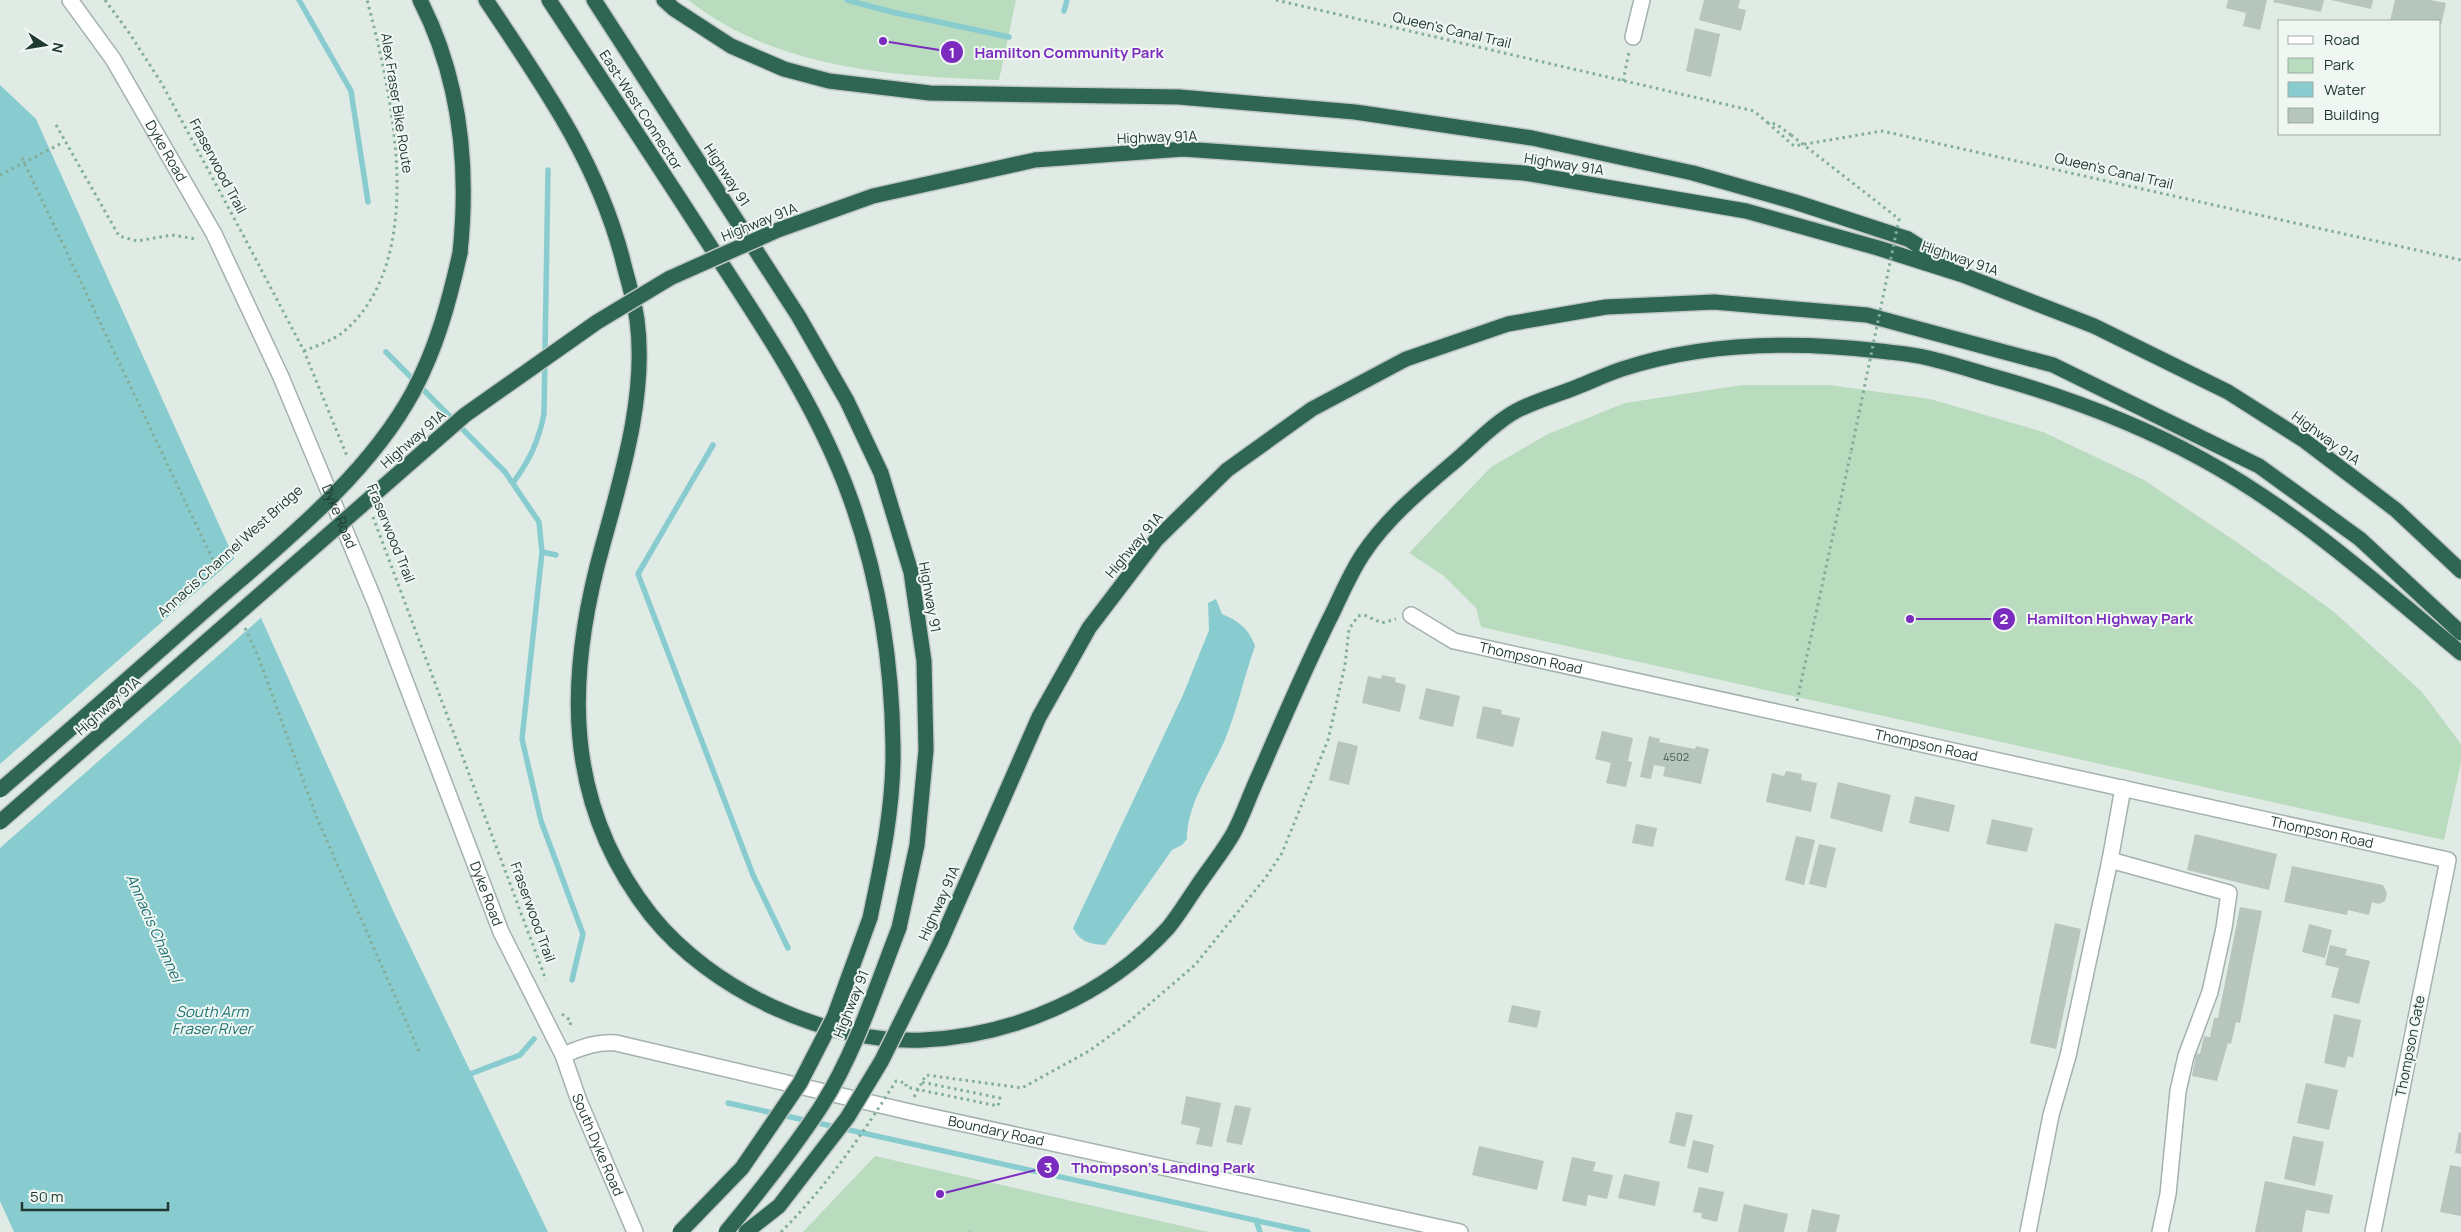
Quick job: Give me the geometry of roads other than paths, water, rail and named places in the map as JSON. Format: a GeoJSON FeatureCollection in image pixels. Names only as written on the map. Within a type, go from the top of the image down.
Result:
{"type":"FeatureCollection","features":[{"type":"Feature","properties":{"kind":"highway"},"geometry":{"type":"LineString","coordinates":[[0,790],[280,544],[361,465],[412,394],[434,349],[449,304],[460,253],[464,209],[463,160],[456,102],[436,39],[420,0]]}},
{"type":"Feature","properties":{"kind":"highway"},"geometry":{"type":"LineString","coordinates":[[486,0],[563,115],[589,166],[611,217],[638,324],[638,373],[632,420],[620,484],[600,555],[584,630],[578,689],[583,777],[614,856],[652,916],[674,940],[732,985],[809,1022],[886,1039],[919,1041],[951,1037],[987,1030],[1028,1018],[1086,994],[1127,966],[1171,924],[1234,833],[1320,636],[1362,555],[1407,502],[1512,413],[1626,367],[1698,352],[1771,344],[1848,347],[1921,356],[2055,394],[2141,428],[2200,458],[2254,490],[2350,560],[2461,654]]}},
{"type":"Feature","properties":{"kind":"highway","name":"East-West Connector"},"geometry":{"type":"LineString","coordinates":[[549,0],[705,238]]}},
{"type":"Feature","properties":{"kind":"highway","name":"Highway 91"},"geometry":{"type":"LineString","coordinates":[[594,0],[799,317],[847,401],[880,473],[910,572],[924,661],[926,750],[917,845],[898,928],[854,1042],[822,1104],[761,1190],[726,1232]]}},
{"type":"Feature","properties":{"kind":"highway"},"geometry":{"type":"LineString","coordinates":[[664,0],[674,9],[731,46],[784,69],[829,81],[930,93],[1188,98],[1355,112],[1532,138],[1693,173],[1795,202],[1908,239],[1963,275]]}},
{"type":"Feature","properties":{"kind":"highway","name":"Highway 91A"},"geometry":{"type":"LineString","coordinates":[[0,822],[465,416],[597,322],[670,278],[778,230],[873,196],[1035,160],[1183,150],[1524,173],[1746,211],[1878,248],[1963,275],[2094,326],[2228,392],[2305,441],[2396,510],[2461,571]]}},
{"type":"Feature","properties":{"kind":"highway","name":"Highway 91"},"geometry":{"type":"LineString","coordinates":[[680,1232],[742,1168],[800,1083],[834,1017],[870,918],[887,838],[893,749],[887,650],[868,554],[845,484],[813,414],[772,342],[705,238]]}},
{"type":"Feature","properties":{"kind":"highway","name":"Highway 91A"},"geometry":{"type":"LineString","coordinates":[[746,1232],[779,1206],[846,1118],[882,1060],[940,943],[1039,717],[1089,628],[1156,540],[1227,470],[1312,409],[1406,360],[1508,324],[1606,307],[1714,302],[1867,315],[2053,365],[2259,466],[2360,539],[2461,633]]}},
{"type":"Feature","properties":{"kind":"street","name":"Dyke Road"},"geometry":{"type":"LineString","coordinates":[[70,0],[113,59],[214,234],[281,376],[374,602],[501,932],[563,1055]]}},
{"type":"Feature","properties":{"kind":"street"},"geometry":{"type":"LineString","coordinates":[[1633,37],[1642,0]]}},
{"type":"Feature","properties":{"kind":"street","name":"Thompson Road"},"geometry":{"type":"LineString","coordinates":[[1411,615],[1454,641],[2448,860]]}},
{"type":"Feature","properties":{"kind":"street"},"geometry":{"type":"LineString","coordinates":[[2028,1232],[2051,1115],[2068,1056],[2110,860],[2123,788]]}},
{"type":"Feature","properties":{"kind":"street"},"geometry":{"type":"LineString","coordinates":[[2110,860],[2229,893],[2224,928],[2210,992],[2186,1056],[2178,1091],[2168,1194],[2160,1232]]}},
{"type":"Feature","properties":{"kind":"street","name":"Thompson Gate"},"geometry":{"type":"LineString","coordinates":[[2373,1232],[2448,860]]}},
{"type":"Feature","properties":{"kind":"street","name":"Boundary Road"},"geometry":{"type":"LineString","coordinates":[[563,1055],[590,1044],[616,1043],[910,1112],[1460,1232]]}},
{"type":"Feature","properties":{"kind":"street","name":"South Dyke Road"},"geometry":{"type":"LineString","coordinates":[[563,1055],[579,1101],[635,1232]]}},
{"type":"Feature","properties":{"kind":"water","name":"South Arm Fraser River"},"geometry":{"type":"Polygon","coordinates":[[[0,85],[36,119],[395,915],[548,1232],[14,1232],[0,1201],[0,85]]]}},
{"type":"Feature","properties":{"kind":"water"},"geometry":{"type":"Polygon","coordinates":[[[1216,599],[1222,614],[1243,626],[1255,646],[1229,730],[1195,801],[1188,826],[1187,839],[1182,845],[1172,850],[1105,945],[1086,941],[1073,928],[1183,695],[1209,630],[1208,603],[1216,599]]]}},
{"type":"Feature","properties":{"kind":"waterway"},"geometry":{"type":"LineString","coordinates":[[299,0],[351,91],[368,202]]}},
{"type":"Feature","properties":{"kind":"waterway"},"geometry":{"type":"LineString","coordinates":[[847,0],[892,12],[1009,37]]}},
{"type":"Feature","properties":{"kind":"waterway"},"geometry":{"type":"LineString","coordinates":[[1064,11],[1067,0]]}},
{"type":"Feature","properties":{"kind":"waterway"},"geometry":{"type":"LineString","coordinates":[[513,483],[533,450],[544,414],[548,170]]}},
{"type":"Feature","properties":{"kind":"waterway"},"geometry":{"type":"LineString","coordinates":[[386,352],[505,472],[539,522],[542,552],[522,739],[541,821],[583,934],[572,980]]}},
{"type":"Feature","properties":{"kind":"waterway"},"geometry":{"type":"LineString","coordinates":[[713,445],[638,574],[753,875],[788,948]]}},
{"type":"Feature","properties":{"kind":"waterway"},"geometry":{"type":"LineString","coordinates":[[542,552],[556,555]]}},
{"type":"Feature","properties":{"kind":"waterway"},"geometry":{"type":"LineString","coordinates":[[465,1076],[520,1055],[534,1039]]}},
{"type":"Feature","properties":{"kind":"waterway"},"geometry":{"type":"LineString","coordinates":[[728,1103],[1308,1232]]}},
{"type":"Feature","properties":{"kind":"waterway"},"geometry":{"type":"LineString","coordinates":[[1256,1220],[1260,1232]]}},
{"type":"Feature","properties":{"kind":"place","name":"Hamilton Community Park"},"geometry":{"type":"Point","coordinates":[883,41]}},
{"type":"Feature","properties":{"kind":"place","name":"Hamilton Highway Park"},"geometry":{"type":"Point","coordinates":[1910,619]}},
{"type":"Feature","properties":{"kind":"place","name":"Thompson's Landing Park"},"geometry":{"type":"Point","coordinates":[940,1194]}},
{"type":"Feature","properties":{"kind":"water label","name":"Annacis Channel"},"geometry":{"type":"Point","coordinates":[154,928]}}]}
